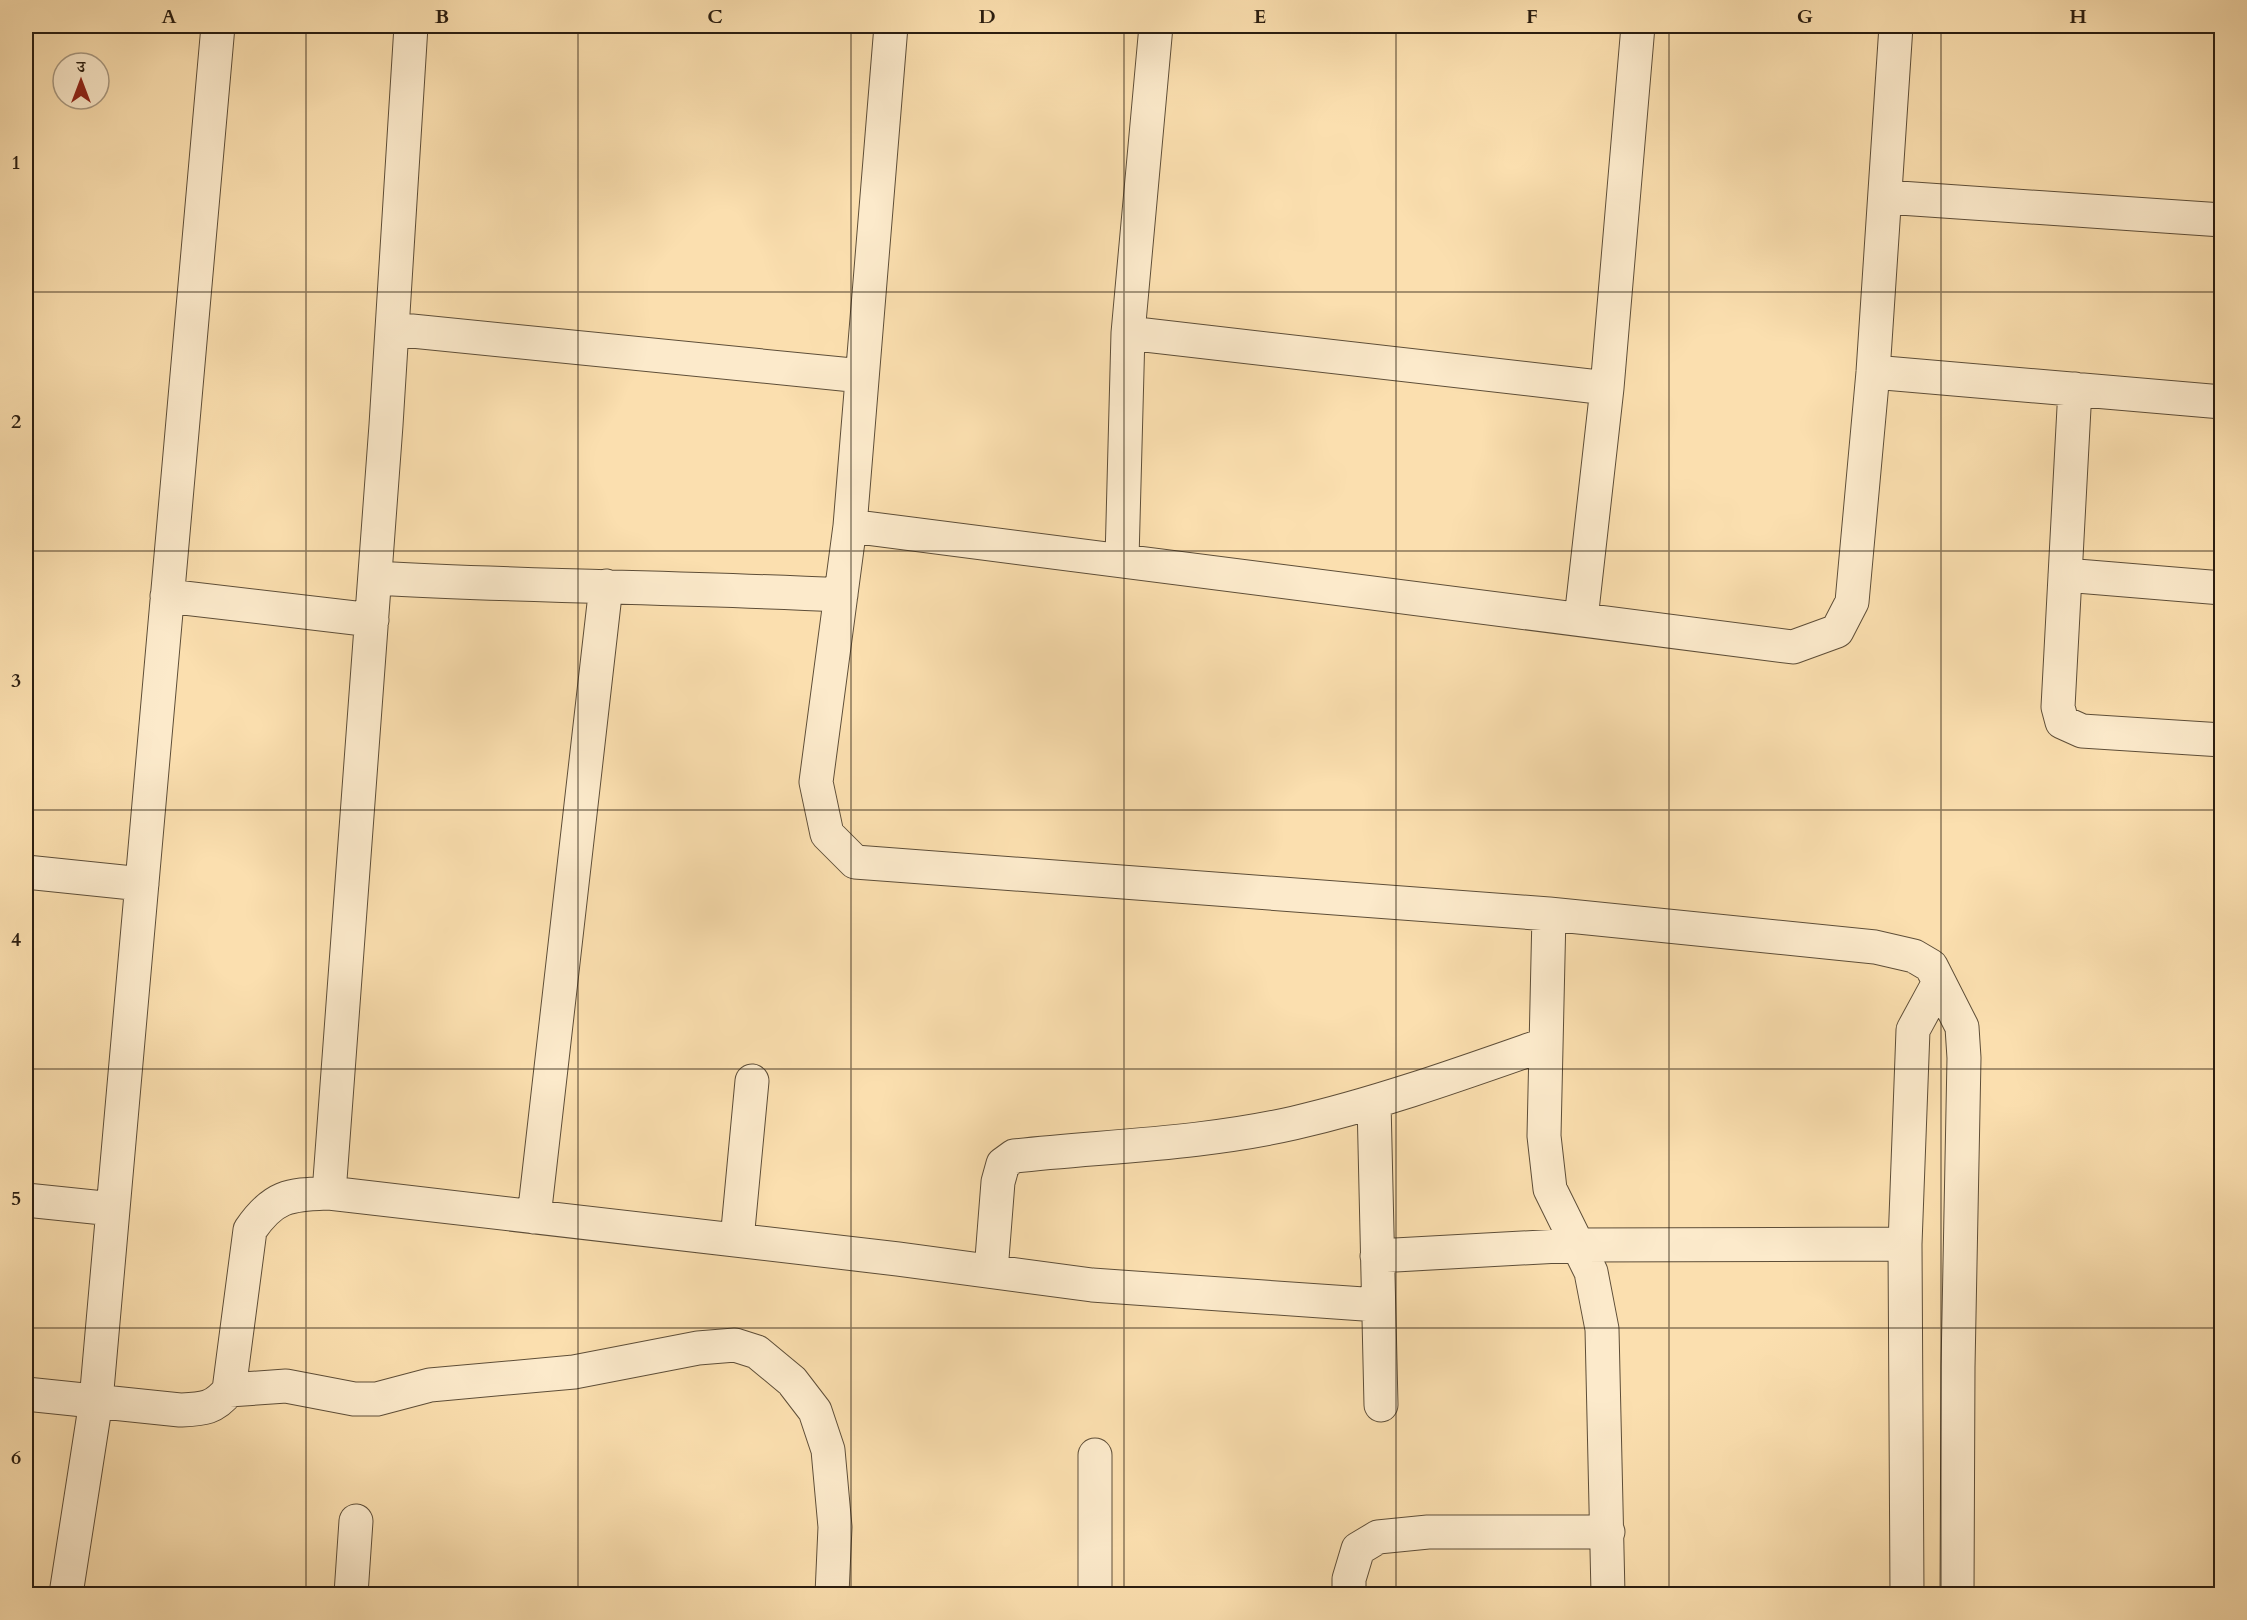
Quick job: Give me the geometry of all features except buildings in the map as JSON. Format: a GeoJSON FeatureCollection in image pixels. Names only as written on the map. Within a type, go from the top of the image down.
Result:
{"type":"FeatureCollection","features":[{"type":"Feature","properties":{"kind":"street"},"geometry":{"type":"LineString","coordinates":[[66,1594],[96,1401],[218,26]]}},
{"type":"Feature","properties":{"kind":"street"},"geometry":{"type":"LineString","coordinates":[[329,1193],[375,578],[411,26]]}},
{"type":"Feature","properties":{"kind":"street"},"geometry":{"type":"LineString","coordinates":[[891,26],[850,526],[816,782],[827,834],[855,862],[1549,914],[1875,947],[1914,956],[1931,966],[1938,984],[1962,1027],[1964,1058],[1957,1594]]}},
{"type":"Feature","properties":{"kind":"street"},"geometry":{"type":"LineString","coordinates":[[1122,559],[1128,333],[1156,26]]}},
{"type":"Feature","properties":{"kind":"street"},"geometry":{"type":"LineString","coordinates":[[1581,619],[1607,388],[1638,26]]}},
{"type":"Feature","properties":{"kind":"street"},"geometry":{"type":"LineString","coordinates":[[850,526],[1122,559],[1793,647],[1836,631],[1852,602],[1873,372],[1896,26]]}},
{"type":"Feature","properties":{"kind":"street"},"geometry":{"type":"LineString","coordinates":[[1885,197],[2222,220]]}},
{"type":"Feature","properties":{"kind":"street"},"geometry":{"type":"LineString","coordinates":[[392,329],[862,376]]}},
{"type":"Feature","properties":{"kind":"street"},"geometry":{"type":"LineString","coordinates":[[1128,333],[1607,388]]}},
{"type":"Feature","properties":{"kind":"street"},"geometry":{"type":"LineString","coordinates":[[1873,372],[2222,402]]}},
{"type":"Feature","properties":{"kind":"street"},"geometry":{"type":"LineString","coordinates":[[2075,389],[2058,707],[2062,722],[2082,731],[2222,740]]}},
{"type":"Feature","properties":{"kind":"street"},"geometry":{"type":"LineString","coordinates":[[2065,575],[2222,588]]}},
{"type":"Feature","properties":{"kind":"street"},"geometry":{"type":"LineString","coordinates":[[375,578],[504,585],[606,586],[841,595]]}},
{"type":"Feature","properties":{"kind":"street"},"geometry":{"type":"LineString","coordinates":[[534,1217],[606,586]]}},
{"type":"Feature","properties":{"kind":"street"},"geometry":{"type":"LineString","coordinates":[[167,596],[372,620]]}},
{"type":"Feature","properties":{"kind":"street"},"geometry":{"type":"LineString","coordinates":[[26,872],[142,884]]}},
{"type":"Feature","properties":{"kind":"street"},"geometry":{"type":"LineString","coordinates":[[1549,914],[1544,1136],[1550,1189],[1591,1272],[1602,1329],[1608,1594]]}},
{"type":"Feature","properties":{"kind":"street"},"geometry":{"type":"LineString","coordinates":[[1907,1594],[1905,1244],[1913,1030],[1938,984]]}},
{"type":"Feature","properties":{"kind":"street"},"geometry":{"type":"LineString","coordinates":[[991,1271],[998,1182],[1003,1164],[1014,1156],[1195,1140],[1292,1123],[1374,1102],[1546,1044]]}},
{"type":"Feature","properties":{"kind":"street"},"geometry":{"type":"LineString","coordinates":[[737,1240],[752,1081]]}},
{"type":"Feature","properties":{"kind":"street"},"geometry":{"type":"LineString","coordinates":[[1374,1102],[1381,1405]]}},
{"type":"Feature","properties":{"kind":"street"},"geometry":{"type":"LineString","coordinates":[[26,1394],[180,1410],[203,1409],[219,1402],[229,1390],[250,1230],[265,1208],[296,1195],[329,1193],[737,1240],[1092,1285],[1378,1305]]}},
{"type":"Feature","properties":{"kind":"street"},"geometry":{"type":"LineString","coordinates":[[26,1200],[113,1209]]}},
{"type":"Feature","properties":{"kind":"street"},"geometry":{"type":"LineString","coordinates":[[1377,1257],[1578,1245],[1905,1244]]}},
{"type":"Feature","properties":{"kind":"street"},"geometry":{"type":"LineString","coordinates":[[229,1390],[286,1386],[354,1399],[377,1399],[430,1385],[574,1372],[698,1348],[735,1345],[757,1352],[792,1381],[815,1411],[828,1450],[835,1527],[832,1594]]}},
{"type":"Feature","properties":{"kind":"street"},"geometry":{"type":"LineString","coordinates":[[1095,1455],[1095,1594]]}},
{"type":"Feature","properties":{"kind":"street"},"geometry":{"type":"LineString","coordinates":[[351,1594],[356,1521]]}},
{"type":"Feature","properties":{"kind":"street"},"geometry":{"type":"LineString","coordinates":[[1349,1594],[1349,1579],[1358,1549],[1378,1537],[1428,1532],[1608,1532]]}}]}
